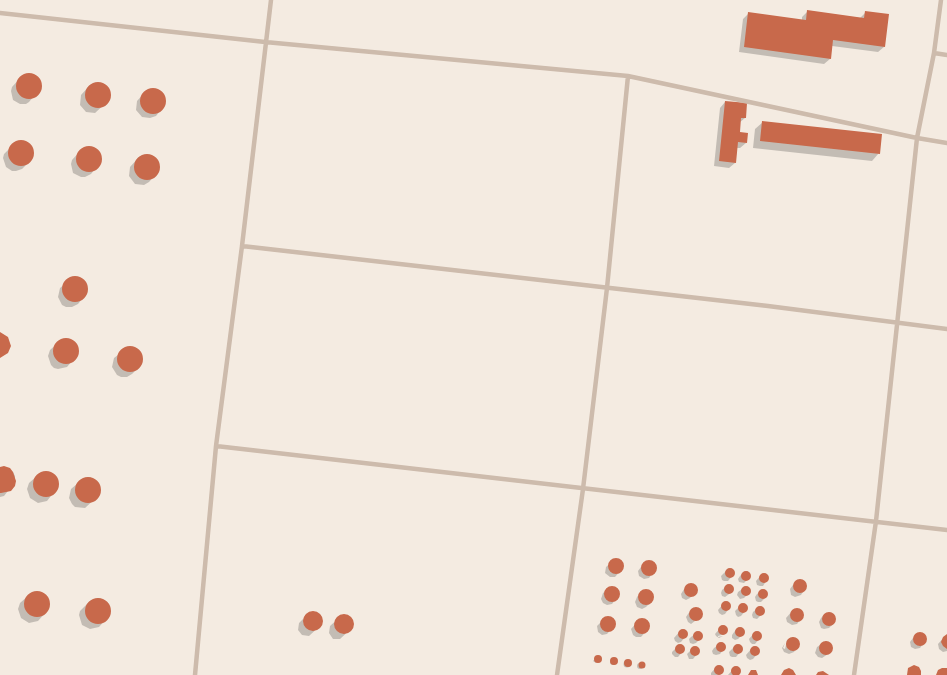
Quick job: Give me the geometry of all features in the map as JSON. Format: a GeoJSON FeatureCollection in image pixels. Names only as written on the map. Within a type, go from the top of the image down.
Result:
{"type":"FeatureCollection","features":[{"type":"Feature","properties":{"kind":"lane"},"geometry":{"type":"LineString","coordinates":[[195,675],[216,446],[242,246],[271,0]]}},
{"type":"Feature","properties":{"kind":"lane"},"geometry":{"type":"LineString","coordinates":[[854,675],[876,521],[917,138],[934,53],[941,0]]}},
{"type":"Feature","properties":{"kind":"lane"},"geometry":{"type":"LineString","coordinates":[[0,13],[265,42],[628,76],[917,138],[947,143]]}},
{"type":"Feature","properties":{"kind":"lane"},"geometry":{"type":"LineString","coordinates":[[934,53],[947,55]]}},
{"type":"Feature","properties":{"kind":"lane"},"geometry":{"type":"LineString","coordinates":[[557,675],[583,489],[607,288],[628,76]]}},
{"type":"Feature","properties":{"kind":"lane"},"geometry":{"type":"LineString","coordinates":[[242,246],[768,306],[947,329]]}},
{"type":"Feature","properties":{"kind":"lane"},"geometry":{"type":"LineString","coordinates":[[216,446],[947,530]]}},
{"type":"Feature","properties":{"kind":"building"},"geometry":{"type":"Polygon","coordinates":[[[807,10],[864,18],[865,11],[889,14],[885,47],[833,40],[831,59],[744,47],[748,12],[806,20],[807,10]]]}},
{"type":"Feature","properties":{"kind":"building"},"geometry":{"type":"Polygon","coordinates":[[[29,73],[38,77],[42,86],[38,95],[29,99],[20,95],[16,86],[20,77],[29,73]]]}},
{"type":"Feature","properties":{"kind":"building"},"geometry":{"type":"Polygon","coordinates":[[[98,82],[107,86],[111,95],[107,104],[98,108],[89,104],[85,95],[89,86],[98,82]]]}},
{"type":"Feature","properties":{"kind":"building"},"geometry":{"type":"Polygon","coordinates":[[[153,88],[162,92],[166,101],[162,110],[153,114],[144,110],[140,101],[144,92],[153,88]]]}},
{"type":"Feature","properties":{"kind":"building"},"geometry":{"type":"Polygon","coordinates":[[[725,101],[747,103],[746,118],[741,118],[740,132],[748,133],[747,143],[738,142],[736,163],[719,161],[725,101]]]}},
{"type":"Feature","properties":{"kind":"building"},"geometry":{"type":"Polygon","coordinates":[[[762,121],[882,134],[880,154],[760,141],[762,121]]]}},
{"type":"Feature","properties":{"kind":"building"},"geometry":{"type":"Polygon","coordinates":[[[21,140],[30,144],[34,153],[30,162],[21,166],[12,162],[8,153],[12,144],[21,140]]]}},
{"type":"Feature","properties":{"kind":"building"},"geometry":{"type":"Polygon","coordinates":[[[89,146],[98,150],[102,159],[98,168],[89,172],[80,168],[76,159],[80,150],[89,146]]]}},
{"type":"Feature","properties":{"kind":"building"},"geometry":{"type":"Polygon","coordinates":[[[147,154],[156,158],[160,167],[156,176],[147,180],[138,176],[134,167],[138,158],[147,154]]]}},
{"type":"Feature","properties":{"kind":"building"},"geometry":{"type":"Polygon","coordinates":[[[75,276],[84,280],[88,289],[84,298],[75,302],[66,298],[62,289],[66,280],[75,276]]]}},
{"type":"Feature","properties":{"kind":"building"},"geometry":{"type":"Polygon","coordinates":[[[0,332],[8,337],[11,346],[8,353],[0,358],[0,332]]]}},
{"type":"Feature","properties":{"kind":"building"},"geometry":{"type":"Polygon","coordinates":[[[66,338],[75,342],[79,351],[75,360],[66,364],[57,360],[53,351],[57,342],[66,338]]]}},
{"type":"Feature","properties":{"kind":"building"},"geometry":{"type":"Polygon","coordinates":[[[130,346],[139,350],[143,359],[139,368],[130,372],[121,368],[117,359],[121,350],[130,346]]]}},
{"type":"Feature","properties":{"kind":"building"},"geometry":{"type":"Polygon","coordinates":[[[4,466],[10,468],[16,481],[15,486],[11,491],[0,493],[0,467],[4,466]]]}},
{"type":"Feature","properties":{"kind":"building"},"geometry":{"type":"Polygon","coordinates":[[[46,471],[56,474],[59,484],[56,494],[46,497],[36,494],[33,484],[36,474],[46,471]]]}},
{"type":"Feature","properties":{"kind":"building"},"geometry":{"type":"Polygon","coordinates":[[[88,477],[98,480],[101,490],[98,500],[88,503],[78,500],[75,490],[78,480],[88,477]]]}},
{"type":"Feature","properties":{"kind":"building"},"geometry":{"type":"Polygon","coordinates":[[[616,558],[622,560],[624,566],[622,572],[616,574],[610,572],[608,566],[610,560],[616,558]]]}},
{"type":"Feature","properties":{"kind":"building"},"geometry":{"type":"Polygon","coordinates":[[[649,560],[655,562],[657,568],[655,574],[649,576],[643,574],[641,568],[643,562],[649,560]]]}},
{"type":"Feature","properties":{"kind":"building"},"geometry":{"type":"Polygon","coordinates":[[[728,568],[732,568],[734,569],[734,577],[728,578],[725,575],[725,571],[728,568]]]}},
{"type":"Feature","properties":{"kind":"building"},"geometry":{"type":"Polygon","coordinates":[[[744,571],[748,571],[750,572],[750,580],[744,581],[741,578],[741,574],[744,571]]]}},
{"type":"Feature","properties":{"kind":"building"},"geometry":{"type":"Polygon","coordinates":[[[762,573],[766,573],[768,574],[768,582],[762,583],[759,580],[759,576],[762,573]]]}},
{"type":"Feature","properties":{"kind":"building"},"geometry":{"type":"Polygon","coordinates":[[[797,579],[803,579],[807,583],[807,589],[803,593],[797,593],[793,589],[793,583],[797,579]]]}},
{"type":"Feature","properties":{"kind":"building"},"geometry":{"type":"Polygon","coordinates":[[[691,583],[696,585],[698,590],[696,595],[691,597],[686,595],[684,590],[686,585],[691,583]]]}},
{"type":"Feature","properties":{"kind":"building"},"geometry":{"type":"Polygon","coordinates":[[[727,584],[731,584],[733,585],[733,593],[727,594],[724,591],[724,587],[727,584]]]}},
{"type":"Feature","properties":{"kind":"building"},"geometry":{"type":"Polygon","coordinates":[[[612,586],[618,588],[620,594],[618,600],[612,602],[606,600],[604,594],[606,588],[612,586]]]}},
{"type":"Feature","properties":{"kind":"building"},"geometry":{"type":"Polygon","coordinates":[[[744,586],[748,586],[750,587],[750,595],[744,596],[741,593],[741,589],[744,586]]]}},
{"type":"Feature","properties":{"kind":"building"},"geometry":{"type":"Polygon","coordinates":[[[646,589],[652,591],[654,597],[652,603],[646,605],[640,603],[638,597],[640,591],[646,589]]]}},
{"type":"Feature","properties":{"kind":"building"},"geometry":{"type":"Polygon","coordinates":[[[761,589],[765,589],[767,590],[767,598],[761,599],[758,596],[758,592],[761,589]]]}},
{"type":"Feature","properties":{"kind":"building"},"geometry":{"type":"Polygon","coordinates":[[[37,591],[47,594],[50,604],[47,614],[37,617],[27,614],[24,604],[27,594],[37,591]]]}},
{"type":"Feature","properties":{"kind":"building"},"geometry":{"type":"Polygon","coordinates":[[[98,598],[108,601],[111,611],[108,621],[98,624],[88,621],[85,611],[88,601],[98,598]]]}},
{"type":"Feature","properties":{"kind":"building"},"geometry":{"type":"Polygon","coordinates":[[[724,601],[728,601],[730,602],[730,610],[724,611],[721,608],[721,604],[724,601]]]}},
{"type":"Feature","properties":{"kind":"building"},"geometry":{"type":"Polygon","coordinates":[[[741,603],[745,603],[747,604],[747,612],[741,613],[738,610],[738,606],[741,603]]]}},
{"type":"Feature","properties":{"kind":"building"},"geometry":{"type":"Polygon","coordinates":[[[758,606],[762,606],[764,607],[764,615],[758,616],[755,613],[755,609],[758,606]]]}},
{"type":"Feature","properties":{"kind":"building"},"geometry":{"type":"Polygon","coordinates":[[[696,607],[701,609],[703,614],[701,619],[696,621],[691,619],[689,614],[691,609],[696,607]]]}},
{"type":"Feature","properties":{"kind":"building"},"geometry":{"type":"Polygon","coordinates":[[[794,608],[800,608],[804,612],[804,618],[800,622],[794,622],[790,618],[790,612],[794,608]]]}},
{"type":"Feature","properties":{"kind":"building"},"geometry":{"type":"Polygon","coordinates":[[[313,611],[320,614],[323,621],[320,628],[313,631],[306,628],[303,621],[306,614],[313,611]]]}},
{"type":"Feature","properties":{"kind":"building"},"geometry":{"type":"Polygon","coordinates":[[[826,612],[832,612],[836,616],[836,622],[832,626],[826,626],[822,622],[822,616],[826,612]]]}},
{"type":"Feature","properties":{"kind":"building"},"geometry":{"type":"Polygon","coordinates":[[[344,614],[351,617],[354,624],[351,631],[344,634],[337,631],[334,624],[337,617],[344,614]]]}},
{"type":"Feature","properties":{"kind":"building"},"geometry":{"type":"Polygon","coordinates":[[[608,616],[614,618],[616,624],[614,630],[608,632],[602,630],[600,624],[602,618],[608,616]]]}},
{"type":"Feature","properties":{"kind":"building"},"geometry":{"type":"Polygon","coordinates":[[[642,618],[648,620],[650,626],[648,632],[642,634],[636,632],[634,626],[636,620],[642,618]]]}},
{"type":"Feature","properties":{"kind":"building"},"geometry":{"type":"Polygon","coordinates":[[[721,625],[725,625],[727,626],[727,634],[721,635],[718,632],[718,628],[721,625]]]}},
{"type":"Feature","properties":{"kind":"building"},"geometry":{"type":"Polygon","coordinates":[[[738,627],[742,627],[744,628],[744,636],[738,637],[735,634],[735,630],[738,627]]]}},
{"type":"Feature","properties":{"kind":"building"},"geometry":{"type":"Polygon","coordinates":[[[681,629],[685,629],[687,630],[687,638],[681,639],[678,636],[678,632],[681,629]]]}},
{"type":"Feature","properties":{"kind":"building"},"geometry":{"type":"Polygon","coordinates":[[[696,631],[700,631],[702,632],[702,640],[696,641],[693,638],[693,634],[696,631]]]}},
{"type":"Feature","properties":{"kind":"building"},"geometry":{"type":"Polygon","coordinates":[[[755,631],[759,631],[761,632],[761,640],[755,641],[752,638],[752,634],[755,631]]]}},
{"type":"Feature","properties":{"kind":"building"},"geometry":{"type":"Polygon","coordinates":[[[917,632],[923,632],[927,636],[927,642],[923,646],[917,646],[913,642],[913,636],[917,632]]]}},
{"type":"Feature","properties":{"kind":"building"},"geometry":{"type":"Polygon","coordinates":[[[947,634],[947,649],[941,642],[943,637],[947,634]]]}},
{"type":"Feature","properties":{"kind":"building"},"geometry":{"type":"Polygon","coordinates":[[[790,637],[796,637],[800,641],[800,647],[796,651],[790,651],[786,647],[786,641],[790,637]]]}},
{"type":"Feature","properties":{"kind":"building"},"geometry":{"type":"Polygon","coordinates":[[[823,641],[829,641],[833,645],[833,651],[829,655],[823,655],[819,651],[819,645],[823,641]]]}},
{"type":"Feature","properties":{"kind":"building"},"geometry":{"type":"Polygon","coordinates":[[[719,642],[723,642],[725,643],[725,651],[719,652],[716,649],[716,645],[719,642]]]}},
{"type":"Feature","properties":{"kind":"building"},"geometry":{"type":"Polygon","coordinates":[[[678,644],[682,644],[684,645],[684,653],[678,654],[675,651],[675,647],[678,644]]]}},
{"type":"Feature","properties":{"kind":"building"},"geometry":{"type":"Polygon","coordinates":[[[736,644],[740,644],[742,645],[742,653],[736,654],[733,651],[733,647],[736,644]]]}},
{"type":"Feature","properties":{"kind":"building"},"geometry":{"type":"Polygon","coordinates":[[[693,646],[697,646],[699,647],[699,655],[693,656],[690,653],[690,649],[693,646]]]}},
{"type":"Feature","properties":{"kind":"building"},"geometry":{"type":"Polygon","coordinates":[[[753,646],[757,646],[759,647],[759,655],[753,656],[750,653],[750,649],[753,646]]]}},
{"type":"Feature","properties":{"kind":"building"},"geometry":{"type":"Polygon","coordinates":[[[598,655],[601,656],[601,662],[598,663],[595,662],[594,659],[595,656],[598,655]]]}},
{"type":"Feature","properties":{"kind":"building"},"geometry":{"type":"Polygon","coordinates":[[[614,657],[617,658],[617,664],[614,665],[611,664],[610,661],[611,658],[614,657]]]}},
{"type":"Feature","properties":{"kind":"building"},"geometry":{"type":"Polygon","coordinates":[[[628,659],[631,660],[631,666],[628,667],[625,666],[624,663],[625,660],[628,659]]]}},
{"type":"Feature","properties":{"kind":"building"},"geometry":{"type":"Polygon","coordinates":[[[642,661],[645,662],[645,668],[642,669],[639,668],[638,665],[639,662],[642,661]]]}},
{"type":"Feature","properties":{"kind":"building"},"geometry":{"type":"Polygon","coordinates":[[[717,665],[721,665],[723,666],[723,674],[717,675],[714,672],[714,668],[717,665]]]}},
{"type":"Feature","properties":{"kind":"building"},"geometry":{"type":"Polygon","coordinates":[[[914,665],[919,667],[921,675],[907,675],[908,668],[914,665]]]}},
{"type":"Feature","properties":{"kind":"building"},"geometry":{"type":"Polygon","coordinates":[[[734,666],[738,666],[741,671],[738,676],[734,676],[731,673],[731,669],[734,666]]]}},
{"type":"Feature","properties":{"kind":"building"},"geometry":{"type":"Polygon","coordinates":[[[789,668],[793,670],[796,675],[781,675],[784,670],[789,668]]]}},
{"type":"Feature","properties":{"kind":"building"},"geometry":{"type":"Polygon","coordinates":[[[947,668],[947,675],[936,675],[938,670],[947,668]]]}},
{"type":"Feature","properties":{"kind":"building"},"geometry":{"type":"Polygon","coordinates":[[[751,670],[756,670],[758,675],[748,675],[751,670]]]}},
{"type":"Feature","properties":{"kind":"building"},"geometry":{"type":"Polygon","coordinates":[[[823,671],[829,675],[816,675],[818,672],[823,671]]]}}]}
